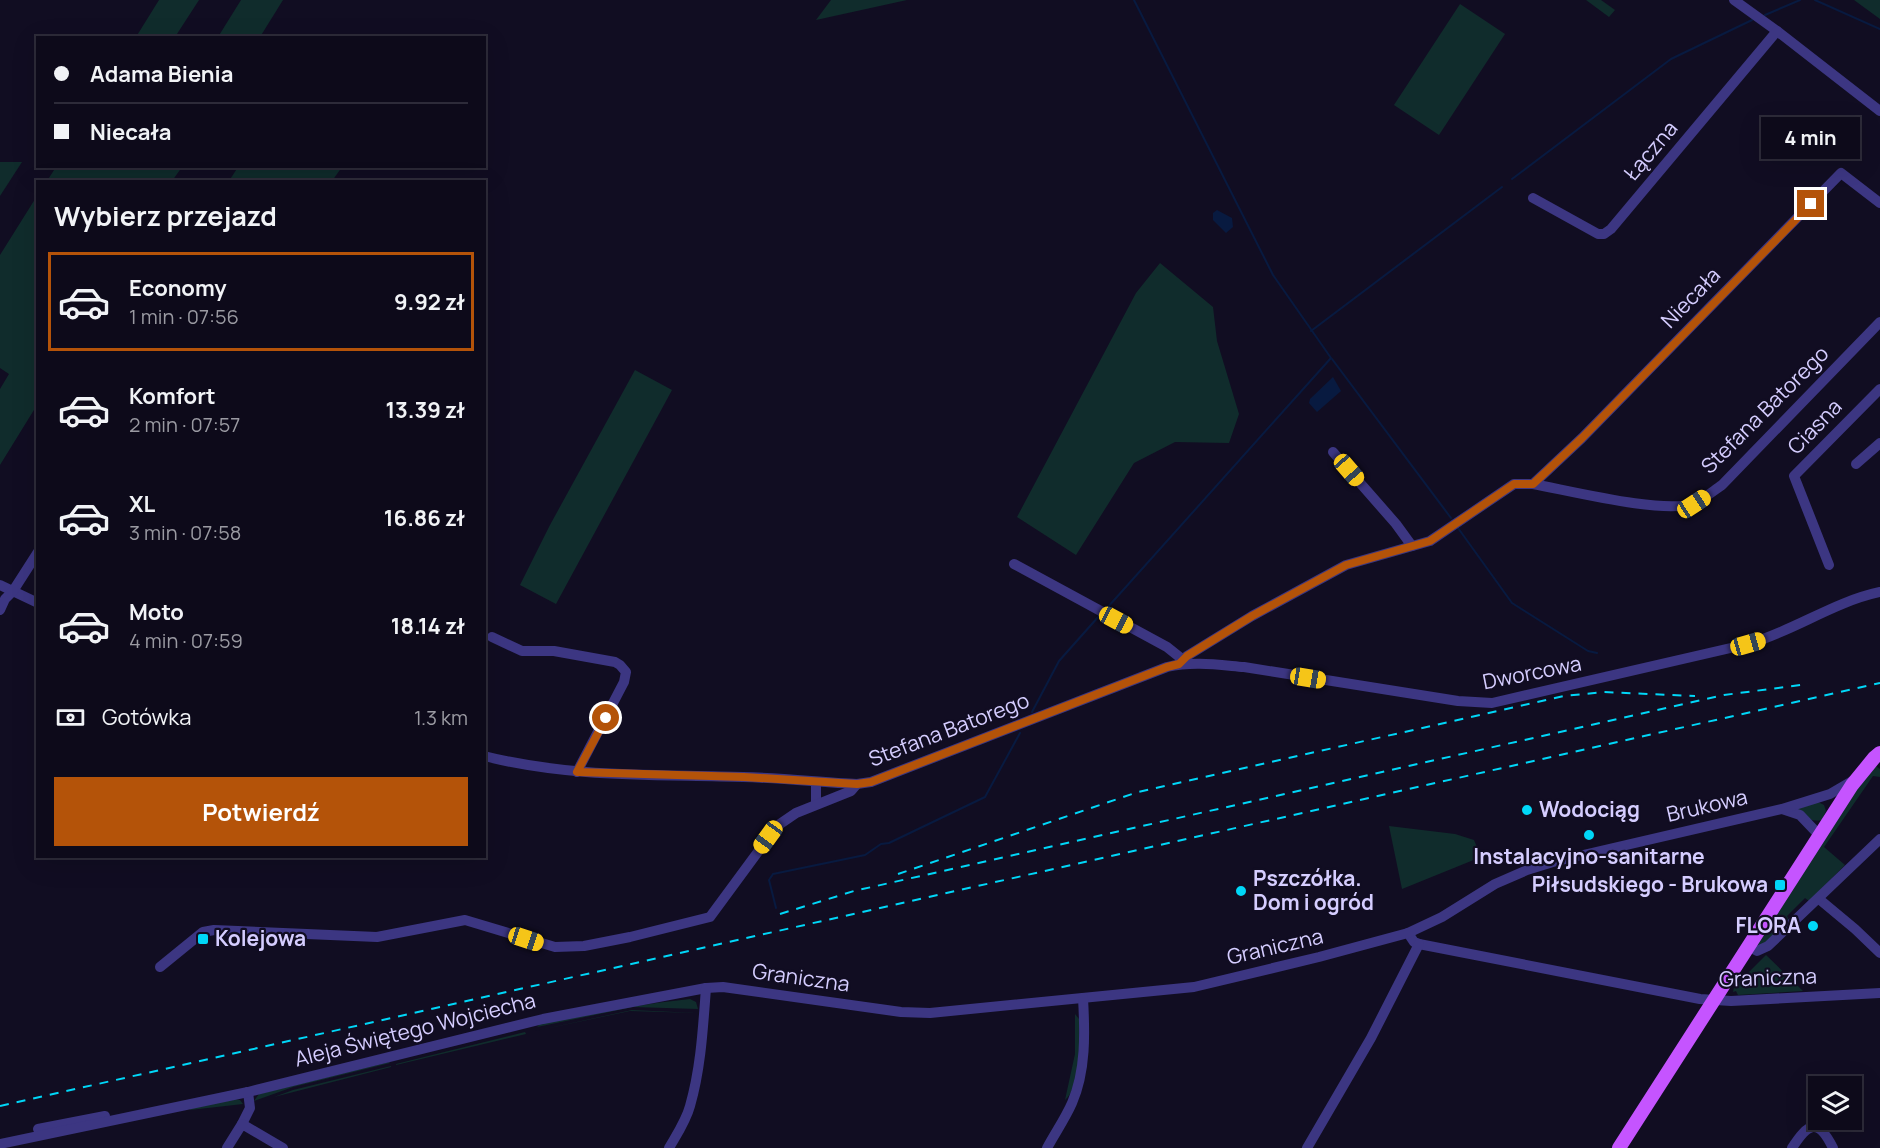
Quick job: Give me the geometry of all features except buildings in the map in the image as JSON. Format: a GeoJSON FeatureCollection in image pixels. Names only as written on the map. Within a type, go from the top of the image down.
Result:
{"type":"FeatureCollection","features":[{"type":"Feature","properties":{"kind":"main road"},"geometry":{"type":"LineString","coordinates":[[1619,1148],[1856,779],[1878,759]]}},
{"type":"Feature","properties":{"kind":"street"},"geometry":{"type":"LineString","coordinates":[[1734,0],[1880,111]]}},
{"type":"Feature","properties":{"kind":"street","name":"Łączna"},"geometry":{"type":"LineString","coordinates":[[1533,198],[1598,234],[1604,234],[1611,229],[1777,31]]}},
{"type":"Feature","properties":{"kind":"street","name":"Niecała"},"geometry":{"type":"LineString","coordinates":[[1533,484],[1582,438],[1841,173],[1880,203]]}},
{"type":"Feature","properties":{"kind":"street","name":"Stefana Batorego"},"geometry":{"type":"LineString","coordinates":[[160,967],[203,932],[214,930],[377,937],[465,920],[545,945],[569,948],[630,937],[710,917],[777,825],[796,813],[851,791],[857,784],[871,782],[1180,662],[1252,616],[1346,565],[1430,541],[1514,484],[1533,484],[1654,506],[1675,507],[1694,504],[1722,485],[1880,322]]}},
{"type":"Feature","properties":{"kind":"street","name":"Ciasna"},"geometry":{"type":"LineString","coordinates":[[1829,566],[1794,476],[1880,389]]}},
{"type":"Feature","properties":{"kind":"street"},"geometry":{"type":"LineString","coordinates":[[1856,464],[1880,443]]}},
{"type":"Feature","properties":{"kind":"street"},"geometry":{"type":"LineString","coordinates":[[1334,452],[1412,546]]}},
{"type":"Feature","properties":{"kind":"street"},"geometry":{"type":"LineString","coordinates":[[0,610],[5,598],[13,591],[36,555]]}},
{"type":"Feature","properties":{"kind":"street"},"geometry":{"type":"LineString","coordinates":[[1014,564],[1167,647],[1180,662]]}},
{"type":"Feature","properties":{"kind":"street"},"geometry":{"type":"LineString","coordinates":[[0,585],[36,602]]}},
{"type":"Feature","properties":{"kind":"street","name":"Dworcowa"},"geometry":{"type":"LineString","coordinates":[[1180,662],[1219,664],[1458,701],[1492,703],[1748,644],[1788,631],[1850,600],[1880,592]]}},
{"type":"Feature","properties":{"kind":"street"},"geometry":{"type":"LineString","coordinates":[[492,637],[522,651],[554,651],[615,662],[626,672],[624,682],[577,772]]}},
{"type":"Feature","properties":{"kind":"street"},"geometry":{"type":"LineString","coordinates":[[1208,644],[1213,658],[1219,664]]}},
{"type":"Feature","properties":{"kind":"street"},"geometry":{"type":"LineString","coordinates":[[486,756],[577,772],[744,777],[857,784]]}},
{"type":"Feature","properties":{"kind":"street","name":"Brukowa"},"geometry":{"type":"LineString","coordinates":[[1408,933],[1442,917],[1495,884],[1527,870],[1782,809],[1830,794],[1856,779]]}},
{"type":"Feature","properties":{"kind":"street"},"geometry":{"type":"LineString","coordinates":[[816,782],[816,804]]}},
{"type":"Feature","properties":{"kind":"street"},"geometry":{"type":"LineString","coordinates":[[1815,799],[1825,802],[1833,814]]}},
{"type":"Feature","properties":{"kind":"street"},"geometry":{"type":"LineString","coordinates":[[1782,809],[1800,815],[1819,835]]}},
{"type":"Feature","properties":{"kind":"street"},"geometry":{"type":"LineString","coordinates":[[1748,946],[1757,951],[1762,950],[1819,899],[1880,839]]}},
{"type":"Feature","properties":{"kind":"street"},"geometry":{"type":"LineString","coordinates":[[1819,899],[1856,929],[1880,953]]}},
{"type":"Feature","properties":{"kind":"street"},"geometry":{"type":"LineString","coordinates":[[1307,1148],[1371,1038],[1419,944],[1414,942],[1408,933]]}},
{"type":"Feature","properties":{"kind":"street","name":"Graniczna"},"geometry":{"type":"LineString","coordinates":[[706,988],[723,987],[901,1012],[930,1013],[1194,987],[1408,933]]}},
{"type":"Feature","properties":{"kind":"street","name":"Graniczna"},"geometry":{"type":"LineString","coordinates":[[1419,944],[1714,1000],[1880,993]]}},
{"type":"Feature","properties":{"kind":"street"},"geometry":{"type":"LineString","coordinates":[[669,1148],[691,1105],[700,1052],[706,988]]}},
{"type":"Feature","properties":{"kind":"street","name":"Aleja Świętego Wojciecha"},"geometry":{"type":"LineString","coordinates":[[3,1142],[248,1092],[543,1019],[706,988]]}},
{"type":"Feature","properties":{"kind":"street"},"geometry":{"type":"LineString","coordinates":[[1047,1148],[1072,1102],[1082,1067],[1083,998]]}},
{"type":"Feature","properties":{"kind":"street"},"geometry":{"type":"LineString","coordinates":[[227,1148],[250,1108],[248,1092]]}},
{"type":"Feature","properties":{"kind":"street"},"geometry":{"type":"LineString","coordinates":[[242,1124],[283,1148]]}},
{"type":"Feature","properties":{"kind":"street"},"geometry":{"type":"LineString","coordinates":[[1792,1148],[1803,1131],[1815,1127],[1823,1131],[1833,1148]]}},
{"type":"Feature","properties":{"kind":"green space"},"geometry":{"type":"Polygon","coordinates":[[[159,0],[199,0],[176,36],[137,36],[159,0]]]}},
{"type":"Feature","properties":{"kind":"green space"},"geometry":{"type":"Polygon","coordinates":[[[241,0],[283,0],[261,36],[219,36],[241,0]]]}},
{"type":"Feature","properties":{"kind":"green space"},"geometry":{"type":"Polygon","coordinates":[[[831,0],[907,0],[816,20],[831,0]]]}},
{"type":"Feature","properties":{"kind":"green space"},"geometry":{"type":"Polygon","coordinates":[[[1586,0],[1601,0],[1615,10],[1609,17],[1586,0]]]}},
{"type":"Feature","properties":{"kind":"green space"},"geometry":{"type":"Polygon","coordinates":[[[1854,0],[1880,0],[1880,19],[1854,0]]]}},
{"type":"Feature","properties":{"kind":"green space"},"geometry":{"type":"Polygon","coordinates":[[[1460,4],[1505,34],[1439,135],[1394,105],[1460,4]]]}},
{"type":"Feature","properties":{"kind":"green space"},"geometry":{"type":"Polygon","coordinates":[[[0,162],[22,162],[0,196],[0,162]]]}},
{"type":"Feature","properties":{"kind":"green space"},"geometry":{"type":"Polygon","coordinates":[[[55,168],[181,168],[173,180],[48,180],[55,168]]]}},
{"type":"Feature","properties":{"kind":"green space"},"geometry":{"type":"Polygon","coordinates":[[[238,168],[341,168],[333,180],[230,180],[238,168]]]}},
{"type":"Feature","properties":{"kind":"green space"},"geometry":{"type":"Polygon","coordinates":[[[36,198],[36,407],[0,465],[0,389],[9,374],[0,368],[0,255],[36,198]]]}},
{"type":"Feature","properties":{"kind":"green space"},"geometry":{"type":"Polygon","coordinates":[[[1160,263],[1213,307],[1217,341],[1239,414],[1229,443],[1175,442],[1134,463],[1076,555],[1017,517],[1136,293],[1160,263]]]}},
{"type":"Feature","properties":{"kind":"green space"},"geometry":{"type":"Polygon","coordinates":[[[635,370],[672,390],[556,604],[520,585],[550,525],[635,370]]]}},
{"type":"Feature","properties":{"kind":"green space"},"geometry":{"type":"Polygon","coordinates":[[[1874,765],[1880,769],[1880,777],[1873,776],[1824,847],[1845,865],[1809,901],[1805,898],[1787,916],[1789,920],[1761,947],[1754,944],[1848,800],[1874,765]]]}},
{"type":"Feature","properties":{"kind":"green space"},"geometry":{"type":"Polygon","coordinates":[[[1818,802],[1824,805],[1826,811],[1822,820],[1817,821],[1787,808],[1818,802]]]}},
{"type":"Feature","properties":{"kind":"green space"},"geometry":{"type":"Polygon","coordinates":[[[1389,826],[1455,834],[1474,840],[1481,857],[1402,889],[1389,826]]]}},
{"type":"Feature","properties":{"kind":"green space"},"geometry":{"type":"Polygon","coordinates":[[[1766,955],[1803,991],[1738,995],[1736,991],[1733,992],[1734,987],[1766,955]]]}},
{"type":"Feature","properties":{"kind":"green space"},"geometry":{"type":"Polygon","coordinates":[[[690,999],[696,1002],[698,1009],[633,1007],[690,999]]]}},
{"type":"Feature","properties":{"kind":"green space"},"geometry":{"type":"Polygon","coordinates":[[[632,1007],[537,1027],[540,1024],[632,1007]]]}},
{"type":"Feature","properties":{"kind":"green space"},"geometry":{"type":"Polygon","coordinates":[[[632,1010],[696,1013],[630,1011],[535,1031],[632,1010]]]}},
{"type":"Feature","properties":{"kind":"green space"},"geometry":{"type":"Polygon","coordinates":[[[1075,1014],[1079,1019],[1077,1073],[1065,1100],[1075,1054],[1075,1014]]]}},
{"type":"Feature","properties":{"kind":"green space"},"geometry":{"type":"Polygon","coordinates":[[[525,1032],[526,1034],[396,1065],[396,1064],[525,1032]]]}},
{"type":"Feature","properties":{"kind":"green space"},"geometry":{"type":"Polygon","coordinates":[[[389,1062],[293,1087],[254,1101],[259,1094],[389,1062]]]}},
{"type":"Feature","properties":{"kind":"green space"},"geometry":{"type":"Polygon","coordinates":[[[391,1067],[274,1097],[293,1090],[391,1067]]]}},
{"type":"Feature","properties":{"kind":"green space"},"geometry":{"type":"Polygon","coordinates":[[[234,1099],[240,1100],[243,1104],[190,1110],[191,1108],[234,1099]]]}},
{"type":"Feature","properties":{"kind":"water"},"geometry":{"type":"Polygon","coordinates":[[[1217,210],[1232,218],[1233,227],[1226,233],[1213,220],[1213,213],[1217,210]]]}},
{"type":"Feature","properties":{"kind":"water"},"geometry":{"type":"Polygon","coordinates":[[[1333,377],[1341,391],[1317,412],[1309,403],[1310,399],[1333,377]]]}},
{"type":"Feature","properties":{"kind":"waterway"},"geometry":{"type":"LineString","coordinates":[[1107,608],[1331,358],[1273,275],[1134,0]]}},
{"type":"Feature","properties":{"kind":"waterway"},"geometry":{"type":"LineString","coordinates":[[1765,15],[1800,0]]}},
{"type":"Feature","properties":{"kind":"waterway"},"geometry":{"type":"LineString","coordinates":[[1815,0],[1880,29]]}},
{"type":"Feature","properties":{"kind":"waterway"},"geometry":{"type":"LineString","coordinates":[[1512,179],[1671,59],[1752,20]]}},
{"type":"Feature","properties":{"kind":"waterway"},"geometry":{"type":"LineString","coordinates":[[1311,331],[1502,187]]}},
{"type":"Feature","properties":{"kind":"waterway"},"geometry":{"type":"LineString","coordinates":[[1332,359],[1451,518]]}},
{"type":"Feature","properties":{"kind":"waterway"},"geometry":{"type":"LineString","coordinates":[[1458,528],[1512,603],[1588,651],[1597,653]]}},
{"type":"Feature","properties":{"kind":"waterway"},"geometry":{"type":"LineString","coordinates":[[1032,712],[1059,661],[1099,616]]}},
{"type":"Feature","properties":{"kind":"waterway"},"geometry":{"type":"LineString","coordinates":[[776,908],[769,880],[773,874],[865,855],[881,844],[889,843],[985,797],[1020,733]]}},
{"type":"Feature","properties":{"kind":"railway"},"geometry":{"type":"LineString","coordinates":[[0,1106],[1880,683]]}},
{"type":"Feature","properties":{"kind":"railway"},"geometry":{"type":"LineString","coordinates":[[780,914],[854,891],[1724,695],[1808,684]]}},
{"type":"Feature","properties":{"kind":"railway"},"geometry":{"type":"LineString","coordinates":[[898,874],[1138,792],[1564,696],[1604,692],[1695,696]]}},
{"type":"Feature","properties":{"kind":"place","name":"Wodociąg"},"geometry":{"type":"Point","coordinates":[1527,810]}},
{"type":"Feature","properties":{"kind":"place","name":"Instalacyjno-sanitarne"},"geometry":{"type":"Point","coordinates":[1589,835]}},
{"type":"Feature","properties":{"kind":"place","name":"Piłsudskiego - Brukowa"},"geometry":{"type":"Point","coordinates":[1780,885]}},
{"type":"Feature","properties":{"kind":"place","name":"Pszczółka. Dom i ogród"},"geometry":{"type":"Point","coordinates":[1241,891]}},
{"type":"Feature","properties":{"kind":"place","name":"FLORA"},"geometry":{"type":"Point","coordinates":[1813,926]}},
{"type":"Feature","properties":{"kind":"place","name":"Kolejowa"},"geometry":{"type":"Point","coordinates":[203,939]}},
{"type":"Feature","properties":{"kind":"route"},"geometry":{"type":"LineString","coordinates":[[606,718],[577,772],[744,777],[857,784],[871,782],[1033,718],[1179,664],[1182,659],[1252,616],[1346,565],[1430,541],[1514,484],[1533,484],[1582,438],[1811,204]]}}]}
